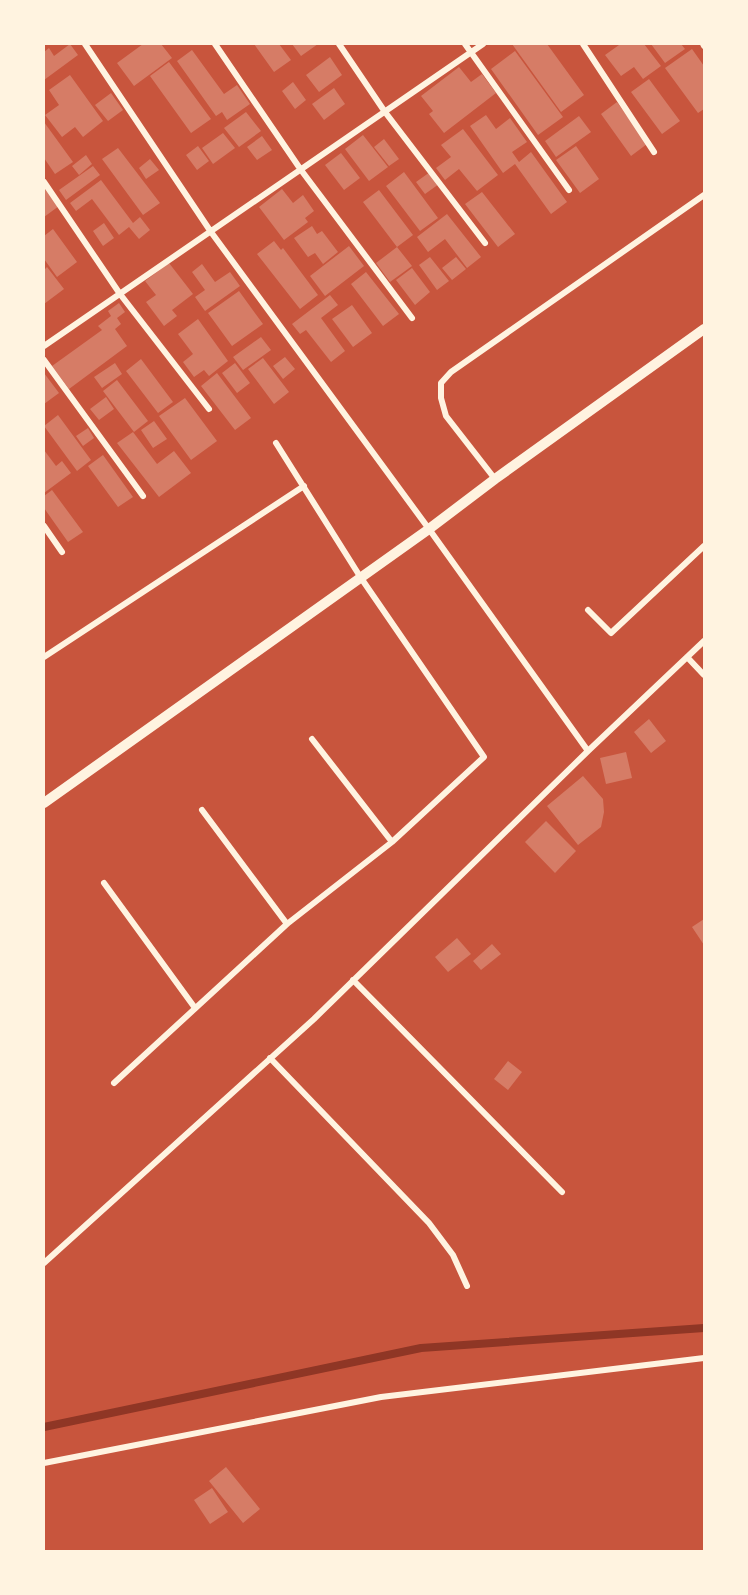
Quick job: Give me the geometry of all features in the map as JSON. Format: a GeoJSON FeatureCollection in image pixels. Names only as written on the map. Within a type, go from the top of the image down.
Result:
{"type":"FeatureCollection","features":[{"type":"Feature","properties":{"kind":"street"},"geometry":{"type":"LineString","coordinates":[[85,44],[211,232],[588,750]]}},
{"type":"Feature","properties":{"kind":"street"},"geometry":{"type":"LineString","coordinates":[[215,44],[301,170],[412,318]]}},
{"type":"Feature","properties":{"kind":"street"},"geometry":{"type":"LineString","coordinates":[[339,44],[385,112],[484,243]]}},
{"type":"Feature","properties":{"kind":"street"},"geometry":{"type":"LineString","coordinates":[[465,44],[569,190]]}},
{"type":"Feature","properties":{"kind":"street"},"geometry":{"type":"LineString","coordinates":[[44,346],[483,44]]}},
{"type":"Feature","properties":{"kind":"street"},"geometry":{"type":"LineString","coordinates":[[583,44],[654,152]]}},
{"type":"Feature","properties":{"kind":"street"},"geometry":{"type":"LineString","coordinates":[[44,182],[120,294],[209,409]]}},
{"type":"Feature","properties":{"kind":"street"},"geometry":{"type":"LineString","coordinates":[[495,479],[446,417],[441,398],[441,383],[452,372],[705,195]]}},
{"type":"Feature","properties":{"kind":"street"},"geometry":{"type":"LineString","coordinates":[[44,803],[362,578],[495,479],[705,329]]}},
{"type":"Feature","properties":{"kind":"street"},"geometry":{"type":"LineString","coordinates":[[44,360],[143,496]]}},
{"type":"Feature","properties":{"kind":"street"},"geometry":{"type":"LineString","coordinates":[[114,1083],[287,924],[392,842],[484,757],[362,578],[276,443]]}},
{"type":"Feature","properties":{"kind":"street"},"geometry":{"type":"LineString","coordinates":[[44,657],[304,486]]}},
{"type":"Feature","properties":{"kind":"street"},"geometry":{"type":"LineString","coordinates":[[44,526],[62,552]]}},
{"type":"Feature","properties":{"kind":"street"},"geometry":{"type":"LineString","coordinates":[[588,610],[611,633],[705,546]]}},
{"type":"Feature","properties":{"kind":"street"},"geometry":{"type":"LineString","coordinates":[[44,1263],[353,980],[588,750],[705,641]]}},
{"type":"Feature","properties":{"kind":"street"},"geometry":{"type":"LineString","coordinates":[[687,657],[705,675]]}},
{"type":"Feature","properties":{"kind":"street"},"geometry":{"type":"LineString","coordinates":[[312,739],[392,842]]}},
{"type":"Feature","properties":{"kind":"street"},"geometry":{"type":"LineString","coordinates":[[202,810],[287,924]]}},
{"type":"Feature","properties":{"kind":"street"},"geometry":{"type":"LineString","coordinates":[[104,883],[195,1008]]}},
{"type":"Feature","properties":{"kind":"street"},"geometry":{"type":"LineString","coordinates":[[353,980],[562,1192]]}},
{"type":"Feature","properties":{"kind":"street"},"geometry":{"type":"LineString","coordinates":[[270,1058],[429,1223],[453,1255],[467,1286]]}},
{"type":"Feature","properties":{"kind":"street"},"geometry":{"type":"LineString","coordinates":[[44,1463],[381,1397],[705,1358]]}},
{"type":"Feature","properties":{"kind":"building"},"geometry":{"type":"Polygon","coordinates":[[[70,44],[78,55],[44,80],[44,52],[49,48],[54,56],[70,44]]]}},
{"type":"Feature","properties":{"kind":"building"},"geometry":{"type":"Polygon","coordinates":[[[143,44],[161,44],[172,58],[134,86],[117,63],[143,44]]]}},
{"type":"Feature","properties":{"kind":"building"},"geometry":{"type":"Polygon","coordinates":[[[254,44],[279,44],[291,60],[274,72],[254,44]]]}},
{"type":"Feature","properties":{"kind":"building"},"geometry":{"type":"Polygon","coordinates":[[[292,44],[318,44],[301,56],[292,44]]]}},
{"type":"Feature","properties":{"kind":"building"},"geometry":{"type":"Polygon","coordinates":[[[512,44],[547,44],[584,95],[561,112],[512,44]]]}},
{"type":"Feature","properties":{"kind":"building"},"geometry":{"type":"Polygon","coordinates":[[[617,44],[644,44],[661,66],[643,79],[634,67],[621,76],[605,55],[619,45],[617,44]]]}},
{"type":"Feature","properties":{"kind":"building"},"geometry":{"type":"Polygon","coordinates":[[[651,44],[681,44],[685,49],[665,63],[651,44]]]}},
{"type":"Feature","properties":{"kind":"building"},"geometry":{"type":"Polygon","coordinates":[[[692,49],[704,66],[704,109],[698,113],[665,68],[692,49]]]}},
{"type":"Feature","properties":{"kind":"building"},"geometry":{"type":"Polygon","coordinates":[[[192,50],[224,94],[237,85],[250,104],[227,120],[222,112],[216,116],[177,61],[192,50]]]}},
{"type":"Feature","properties":{"kind":"building"},"geometry":{"type":"Polygon","coordinates":[[[515,51],[563,117],[538,135],[491,69],[515,51]]]}},
{"type":"Feature","properties":{"kind":"building"},"geometry":{"type":"Polygon","coordinates":[[[330,57],[342,75],[319,92],[306,75],[330,57]]]}},
{"type":"Feature","properties":{"kind":"building"},"geometry":{"type":"Polygon","coordinates":[[[169,62],[211,119],[191,133],[150,76],[169,62]]]}},
{"type":"Feature","properties":{"kind":"building"},"geometry":{"type":"Polygon","coordinates":[[[459,67],[471,82],[482,74],[496,93],[444,133],[429,114],[433,111],[421,96],[459,67]]]}},
{"type":"Feature","properties":{"kind":"building"},"geometry":{"type":"Polygon","coordinates":[[[70,75],[103,121],[83,137],[75,127],[62,137],[45,115],[59,105],[49,90],[70,75]]]}},
{"type":"Feature","properties":{"kind":"building"},"geometry":{"type":"Polygon","coordinates":[[[649,79],[680,121],[662,134],[631,92],[649,79]]]}},
{"type":"Feature","properties":{"kind":"building"},"geometry":{"type":"Polygon","coordinates":[[[293,82],[306,100],[295,109],[282,91],[293,82]]]}},
{"type":"Feature","properties":{"kind":"building"},"geometry":{"type":"Polygon","coordinates":[[[334,88],[345,104],[324,120],[312,104],[334,88]]]}},
{"type":"Feature","properties":{"kind":"building"},"geometry":{"type":"Polygon","coordinates":[[[111,93],[123,110],[108,121],[95,105],[111,93]]]}},
{"type":"Feature","properties":{"kind":"building"},"geometry":{"type":"Polygon","coordinates":[[[617,102],[647,144],[631,156],[601,114],[617,102]]]}},
{"type":"Feature","properties":{"kind":"building"},"geometry":{"type":"Polygon","coordinates":[[[246,112],[261,131],[239,147],[224,128],[246,112]]]}},
{"type":"Feature","properties":{"kind":"building"},"geometry":{"type":"Polygon","coordinates":[[[486,115],[496,129],[510,118],[527,142],[512,152],[519,162],[531,152],[567,202],[551,214],[515,164],[503,173],[470,126],[486,115]]]}},
{"type":"Feature","properties":{"kind":"building"},"geometry":{"type":"Polygon","coordinates":[[[579,116],[591,132],[556,157],[545,141],[579,116]]]}},
{"type":"Feature","properties":{"kind":"building"},"geometry":{"type":"Polygon","coordinates":[[[44,122],[73,162],[55,174],[44,158],[44,122]]]}},
{"type":"Feature","properties":{"kind":"building"},"geometry":{"type":"Polygon","coordinates":[[[463,129],[498,175],[477,191],[459,169],[445,180],[436,168],[451,157],[441,145],[463,129]]]}},
{"type":"Feature","properties":{"kind":"building"},"geometry":{"type":"Polygon","coordinates":[[[223,133],[235,148],[213,164],[202,148],[223,133]]]}},
{"type":"Feature","properties":{"kind":"building"},"geometry":{"type":"Polygon","coordinates":[[[363,135],[388,167],[369,181],[345,149],[363,135]]]}},
{"type":"Feature","properties":{"kind":"building"},"geometry":{"type":"Polygon","coordinates":[[[262,136],[272,150],[257,160],[247,147],[262,136]]]}},
{"type":"Feature","properties":{"kind":"building"},"geometry":{"type":"Polygon","coordinates":[[[384,139],[399,159],[389,166],[374,147],[384,139]]]}},
{"type":"Feature","properties":{"kind":"building"},"geometry":{"type":"Polygon","coordinates":[[[198,146],[209,161],[197,170],[186,155],[198,146]]]}},
{"type":"Feature","properties":{"kind":"building"},"geometry":{"type":"Polygon","coordinates":[[[576,146],[599,179],[580,193],[556,160],[576,146]]]}},
{"type":"Feature","properties":{"kind":"building"},"geometry":{"type":"Polygon","coordinates":[[[118,148],[160,203],[143,215],[102,159],[118,148]]]}},
{"type":"Feature","properties":{"kind":"building"},"geometry":{"type":"Polygon","coordinates":[[[341,153],[360,178],[344,190],[325,165],[341,153]]]}},
{"type":"Feature","properties":{"kind":"building"},"geometry":{"type":"Polygon","coordinates":[[[86,155],[92,164],[79,175],[72,166],[86,155]]]}},
{"type":"Feature","properties":{"kind":"building"},"geometry":{"type":"Polygon","coordinates":[[[150,159],[159,170],[146,179],[139,168],[150,159]]]}},
{"type":"Feature","properties":{"kind":"building"},"geometry":{"type":"Polygon","coordinates":[[[93,166],[100,175],[66,200],[59,190],[93,166]]]}},
{"type":"Feature","properties":{"kind":"building"},"geometry":{"type":"Polygon","coordinates":[[[404,172],[438,218],[420,231],[386,186],[404,172]]]}},
{"type":"Feature","properties":{"kind":"building"},"geometry":{"type":"Polygon","coordinates":[[[430,172],[439,184],[425,194],[416,182],[430,172]]]}},
{"type":"Feature","properties":{"kind":"building"},"geometry":{"type":"Polygon","coordinates":[[[101,180],[133,223],[140,217],[150,230],[139,239],[129,227],[119,235],[92,199],[76,211],[70,203],[101,180]]]}},
{"type":"Feature","properties":{"kind":"building"},"geometry":{"type":"Polygon","coordinates":[[[44,185],[59,206],[44,217],[44,185]]]}},
{"type":"Feature","properties":{"kind":"building"},"geometry":{"type":"Polygon","coordinates":[[[282,189],[293,203],[303,195],[314,211],[305,218],[308,222],[284,240],[259,207],[282,189]]]}},
{"type":"Feature","properties":{"kind":"building"},"geometry":{"type":"Polygon","coordinates":[[[379,190],[413,235],[397,247],[363,202],[379,190]]]}},
{"type":"Feature","properties":{"kind":"building"},"geometry":{"type":"Polygon","coordinates":[[[482,192],[515,234],[498,247],[465,204],[482,192]]]}},
{"type":"Feature","properties":{"kind":"building"},"geometry":{"type":"Polygon","coordinates":[[[447,214],[481,257],[467,268],[445,239],[428,252],[417,237],[447,214]]]}},
{"type":"Feature","properties":{"kind":"building"},"geometry":{"type":"Polygon","coordinates":[[[104,223],[114,238],[103,246],[93,231],[104,223]]]}},
{"type":"Feature","properties":{"kind":"building"},"geometry":{"type":"Polygon","coordinates":[[[312,226],[317,234],[322,231],[338,252],[323,264],[315,253],[308,257],[294,238],[312,226]]]}},
{"type":"Feature","properties":{"kind":"building"},"geometry":{"type":"Polygon","coordinates":[[[53,229],[77,262],[57,277],[44,259],[44,236],[53,229]]]}},
{"type":"Feature","properties":{"kind":"building"},"geometry":{"type":"Polygon","coordinates":[[[274,241],[281,250],[283,248],[318,295],[300,309],[257,254],[274,241]]]}},
{"type":"Feature","properties":{"kind":"building"},"geometry":{"type":"Polygon","coordinates":[[[349,246],[364,266],[325,296],[310,276],[349,246]]]}},
{"type":"Feature","properties":{"kind":"building"},"geometry":{"type":"Polygon","coordinates":[[[397,247],[412,266],[390,282],[376,263],[397,247]]]}},
{"type":"Feature","properties":{"kind":"building"},"geometry":{"type":"Polygon","coordinates":[[[430,257],[449,281],[437,290],[419,265],[430,257]]]}},
{"type":"Feature","properties":{"kind":"building"},"geometry":{"type":"Polygon","coordinates":[[[456,257],[466,269],[452,280],[442,268],[456,257]]]}},
{"type":"Feature","properties":{"kind":"building"},"geometry":{"type":"Polygon","coordinates":[[[169,263],[193,294],[172,310],[177,316],[164,326],[146,302],[156,295],[145,281],[169,263]]]}},
{"type":"Feature","properties":{"kind":"building"},"geometry":{"type":"Polygon","coordinates":[[[202,264],[215,282],[230,272],[240,286],[205,311],[195,297],[205,290],[192,272],[202,264]]]}},
{"type":"Feature","properties":{"kind":"building"},"geometry":{"type":"Polygon","coordinates":[[[47,267],[64,289],[44,304],[44,270],[47,267]]]}},
{"type":"Feature","properties":{"kind":"building"},"geometry":{"type":"Polygon","coordinates":[[[412,268],[430,292],[415,305],[396,280],[412,268]]]}},
{"type":"Feature","properties":{"kind":"building"},"geometry":{"type":"Polygon","coordinates":[[[366,272],[399,314],[383,326],[351,284],[366,272]]]}},
{"type":"Feature","properties":{"kind":"building"},"geometry":{"type":"Polygon","coordinates":[[[239,291],[263,324],[232,346],[208,313],[239,291]]]}},
{"type":"Feature","properties":{"kind":"building"},"geometry":{"type":"Polygon","coordinates":[[[330,295],[338,305],[321,318],[345,351],[331,362],[306,330],[300,334],[292,324],[330,295]]]}},
{"type":"Feature","properties":{"kind":"building"},"geometry":{"type":"Polygon","coordinates":[[[119,303],[125,312],[117,318],[121,324],[115,329],[127,346],[69,389],[52,366],[102,330],[98,326],[111,316],[108,311],[119,303]]]}},
{"type":"Feature","properties":{"kind":"building"},"geometry":{"type":"Polygon","coordinates":[[[352,305],[372,333],[353,347],[332,319],[352,305]]]}},
{"type":"Feature","properties":{"kind":"building"},"geometry":{"type":"Polygon","coordinates":[[[198,319],[228,361],[209,376],[204,370],[194,377],[183,362],[193,354],[178,334],[198,319]]]}},
{"type":"Feature","properties":{"kind":"building"},"geometry":{"type":"Polygon","coordinates":[[[261,337],[271,350],[243,370],[233,357],[261,337]]]}},
{"type":"Feature","properties":{"kind":"building"},"geometry":{"type":"Polygon","coordinates":[[[285,357],[295,369],[283,379],[273,366],[285,357]]]}},
{"type":"Feature","properties":{"kind":"building"},"geometry":{"type":"Polygon","coordinates":[[[263,358],[289,392],[274,404],[248,369],[263,358]]]}},
{"type":"Feature","properties":{"kind":"building"},"geometry":{"type":"Polygon","coordinates":[[[141,359],[173,402],[158,413],[126,371],[141,359]]]}},
{"type":"Feature","properties":{"kind":"building"},"geometry":{"type":"Polygon","coordinates":[[[115,363],[122,374],[102,388],[94,377],[115,363]]]}},
{"type":"Feature","properties":{"kind":"building"},"geometry":{"type":"Polygon","coordinates":[[[235,363],[250,383],[237,393],[222,373],[235,363]]]}},
{"type":"Feature","properties":{"kind":"building"},"geometry":{"type":"Polygon","coordinates":[[[44,373],[59,393],[44,404],[44,373]]]}},
{"type":"Feature","properties":{"kind":"building"},"geometry":{"type":"Polygon","coordinates":[[[217,373],[251,418],[235,430],[201,386],[217,373]]]}},
{"type":"Feature","properties":{"kind":"building"},"geometry":{"type":"Polygon","coordinates":[[[117,380],[148,421],[134,432],[103,391],[117,380]]]}},
{"type":"Feature","properties":{"kind":"building"},"geometry":{"type":"Polygon","coordinates":[[[106,397],[114,409],[99,420],[90,409],[106,397]]]}},
{"type":"Feature","properties":{"kind":"building"},"geometry":{"type":"Polygon","coordinates":[[[185,398],[217,441],[191,460],[159,416],[185,398]]]}},
{"type":"Feature","properties":{"kind":"building"},"geometry":{"type":"Polygon","coordinates":[[[58,415],[91,460],[77,471],[44,426],[58,415]]]}},
{"type":"Feature","properties":{"kind":"building"},"geometry":{"type":"Polygon","coordinates":[[[154,421],[167,439],[153,448],[141,430],[154,421]]]}},
{"type":"Feature","properties":{"kind":"building"},"geometry":{"type":"Polygon","coordinates":[[[88,428],[94,438],[83,446],[76,436],[88,428]]]}},
{"type":"Feature","properties":{"kind":"building"},"geometry":{"type":"Polygon","coordinates":[[[133,432],[157,464],[174,451],[191,473],[159,497],[117,443],[133,432]]]}},
{"type":"Feature","properties":{"kind":"building"},"geometry":{"type":"Polygon","coordinates":[[[44,450],[56,466],[62,461],[71,473],[44,493],[44,450]]]}},
{"type":"Feature","properties":{"kind":"building"},"geometry":{"type":"Polygon","coordinates":[[[103,455],[133,497],[118,507],[88,466],[103,455]]]}},
{"type":"Feature","properties":{"kind":"building"},"geometry":{"type":"Polygon","coordinates":[[[52,490],[83,532],[68,542],[44,508],[44,496],[52,490]]]}},
{"type":"Feature","properties":{"kind":"building"},"geometry":{"type":"Polygon","coordinates":[[[649,719],[666,741],[651,753],[634,732],[649,719]]]}},
{"type":"Feature","properties":{"kind":"building"},"geometry":{"type":"Polygon","coordinates":[[[626,752],[632,778],[606,784],[600,758],[626,752]]]}},
{"type":"Feature","properties":{"kind":"building"},"geometry":{"type":"Polygon","coordinates":[[[583,776],[603,799],[604,812],[601,827],[578,845],[547,806],[583,776]]]}},
{"type":"Feature","properties":{"kind":"building"},"geometry":{"type":"Polygon","coordinates":[[[546,821],[576,851],[555,873],[525,842],[546,821]]]}},
{"type":"Feature","properties":{"kind":"building"},"geometry":{"type":"Polygon","coordinates":[[[704,919],[704,945],[692,927],[704,919]]]}},
{"type":"Feature","properties":{"kind":"building"},"geometry":{"type":"Polygon","coordinates":[[[457,938],[471,954],[448,972],[435,957],[457,938]]]}},
{"type":"Feature","properties":{"kind":"building"},"geometry":{"type":"Polygon","coordinates":[[[492,944],[501,954],[481,970],[473,961],[492,944]]]}},
{"type":"Feature","properties":{"kind":"building"},"geometry":{"type":"Polygon","coordinates":[[[508,1061],[522,1072],[508,1090],[494,1079],[508,1061]]]}},
{"type":"Feature","properties":{"kind":"building"},"geometry":{"type":"Polygon","coordinates":[[[226,1467],[260,1509],[243,1523],[209,1481],[226,1467]]]}},
{"type":"Feature","properties":{"kind":"building"},"geometry":{"type":"Polygon","coordinates":[[[212,1488],[228,1512],[210,1524],[194,1500],[212,1488]]]}},
{"type":"Feature","properties":{"kind":"waterway"},"geometry":{"type":"LineString","coordinates":[[44,1427],[421,1348],[704,1328]]}}]}
